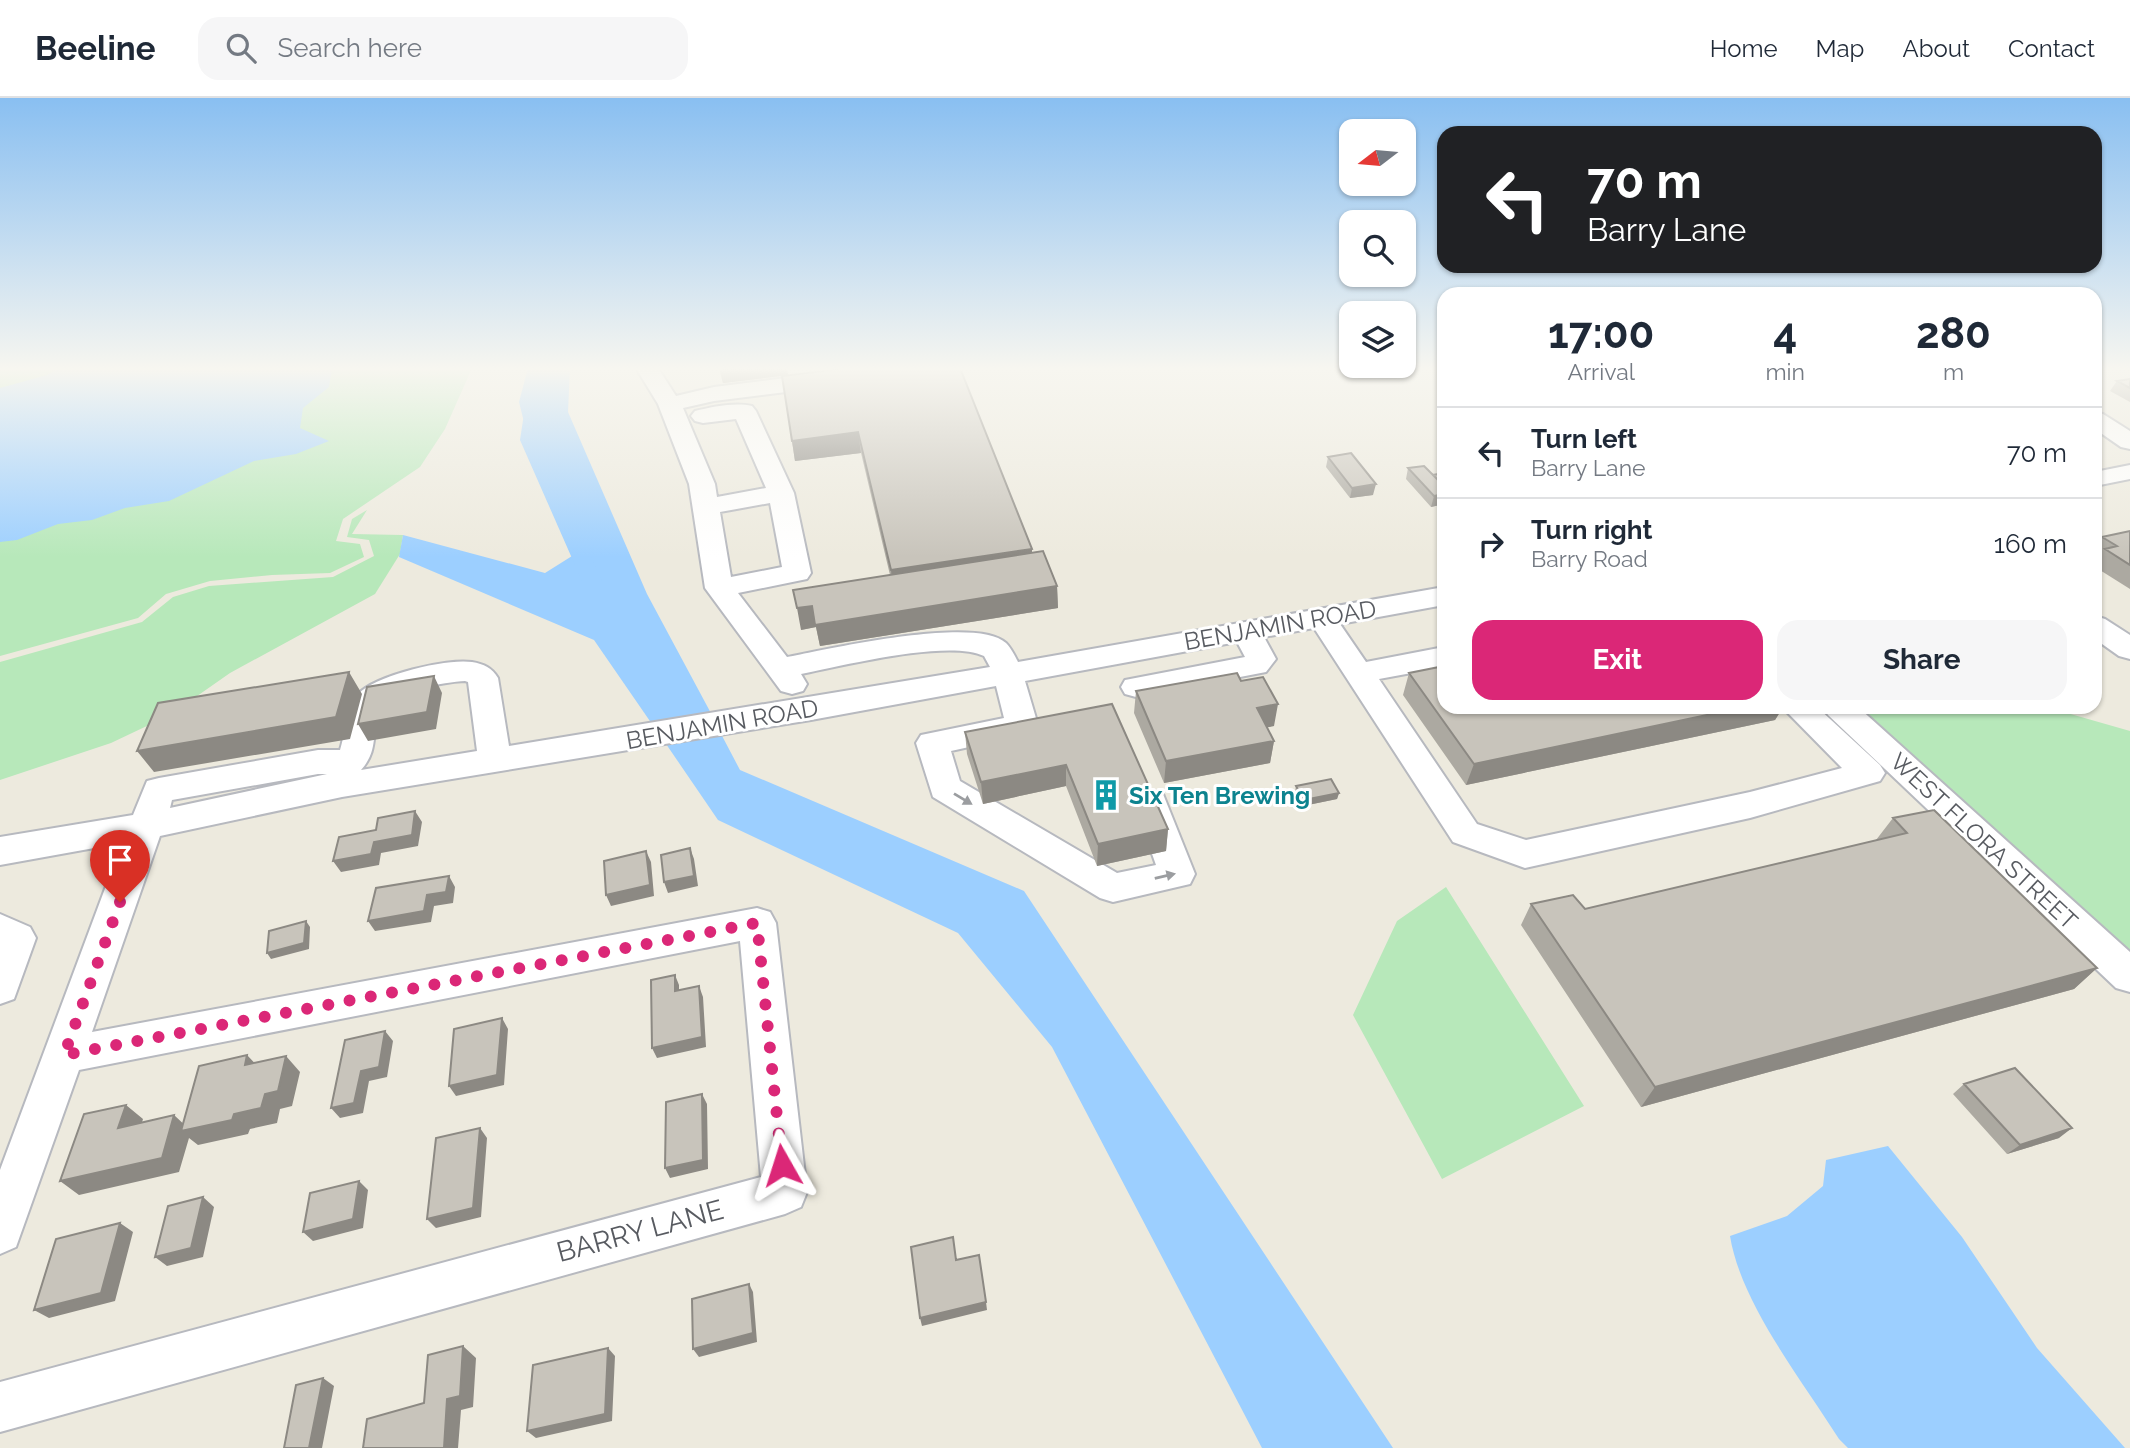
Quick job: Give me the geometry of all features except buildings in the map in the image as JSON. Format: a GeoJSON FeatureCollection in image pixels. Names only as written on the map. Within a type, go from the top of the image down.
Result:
{"type":"FeatureCollection","features":[{"type":"Feature","properties":{"kind":"street"},"geometry":{"type":"LineString","coordinates":[[680,431],[702,484],[719,588],[811,709]]}},
{"type":"Feature","properties":{"kind":"street"},"geometry":{"type":"LineString","coordinates":[[719,588],[797,573],[780,493],[753,431]]}},
{"type":"Feature","properties":{"kind":"street"},"geometry":{"type":"LineString","coordinates":[[2113,431],[2130,442]]}},
{"type":"Feature","properties":{"kind":"street"},"geometry":{"type":"LineString","coordinates":[[2102,477],[2130,472]]}},
{"type":"Feature","properties":{"kind":"street"},"geometry":{"type":"LineString","coordinates":[[2102,480],[2130,496]]}},
{"type":"Feature","properties":{"kind":"street"},"geometry":{"type":"LineString","coordinates":[[706,507],[780,493]]}},
{"type":"Feature","properties":{"kind":"street","name":"BENJAMIN ROAD"},"geometry":{"type":"LineString","coordinates":[[0,851],[147,826],[344,773],[495,760],[600,745],[1437,597]]}},
{"type":"Feature","properties":{"kind":"street"},"geometry":{"type":"LineString","coordinates":[[1322,618],[1465,833],[1525,854],[1750,805],[1868,773],[1805,714]]}},
{"type":"Feature","properties":{"kind":"street"},"geometry":{"type":"LineString","coordinates":[[2102,630],[2130,649]]}},
{"type":"Feature","properties":{"kind":"street"},"geometry":{"type":"LineString","coordinates":[[1136,687],[1255,665],[1261,659],[1246,632]]}},
{"type":"Feature","properties":{"kind":"street"},"geometry":{"type":"LineString","coordinates":[[779,668],[960,640],[983,642],[995,649],[1034,722],[932,743],[945,788],[1114,888],[1177,874],[1161,826],[1139,776]]}},
{"type":"Feature","properties":{"kind":"street"},"geometry":{"type":"LineString","coordinates":[[1359,673],[1437,658]]}},
{"type":"Feature","properties":{"kind":"street"},"geometry":{"type":"LineString","coordinates":[[344,773],[356,755],[368,703],[393,687],[446,673],[473,671],[483,678],[495,760]]}},
{"type":"Feature","properties":{"kind":"street","name":"WEST FLORA STREET"},"geometry":{"type":"LineString","coordinates":[[1847,714],[2130,976]]}},
{"type":"Feature","properties":{"kind":"street"},"geometry":{"type":"LineString","coordinates":[[0,1231],[147,826]]}},
{"type":"Feature","properties":{"kind":"street","name":"BARRY LANE"},"geometry":{"type":"LineString","coordinates":[[0,1407],[785,1192],[757,923],[64,1055]]}},
{"type":"Feature","properties":{"kind":"street"},"geometry":{"type":"LineString","coordinates":[[0,929],[17,938],[0,987]]}},
{"type":"Feature","properties":{"kind":"green space"},"geometry":{"type":"Polygon","coordinates":[[[0,431],[444,431],[420,467],[343,519],[336,541],[360,544],[364,557],[330,573],[210,581],[166,594],[138,618],[0,656],[0,431]]]}},
{"type":"Feature","properties":{"kind":"green space"},"geometry":{"type":"Polygon","coordinates":[[[367,510],[352,534],[403,535],[400,554],[375,594],[230,673],[170,715],[111,743],[0,780],[0,662],[142,622],[173,597],[209,586],[333,577],[374,556],[369,540],[347,537],[352,519],[367,510]]]}},
{"type":"Feature","properties":{"kind":"green space"},"geometry":{"type":"Polygon","coordinates":[[[1860,714],[2070,714],[2130,731],[2130,961],[1860,714]]]}},
{"type":"Feature","properties":{"kind":"green space"},"geometry":{"type":"Polygon","coordinates":[[[1446,887],[1584,1106],[1442,1179],[1353,1015],[1397,921],[1446,887]]]}},
{"type":"Feature","properties":{"kind":"water"},"geometry":{"type":"Polygon","coordinates":[[[0,431],[307,431],[329,441],[296,454],[254,461],[169,501],[125,508],[92,520],[58,524],[17,540],[0,542],[0,431]]]}},
{"type":"Feature","properties":{"kind":"water"},"geometry":{"type":"Polygon","coordinates":[[[526,431],[576,431],[647,594],[713,717],[654,727],[594,640],[399,557],[403,535],[545,573],[580,551],[526,431]]]}},
{"type":"Feature","properties":{"kind":"water"},"geometry":{"type":"Polygon","coordinates":[[[720,732],[740,770],[1024,891],[1393,1448],[1262,1448],[1052,1047],[958,933],[718,820],[664,741],[720,732]]]}},
{"type":"Feature","properties":{"kind":"water"},"geometry":{"type":"Polygon","coordinates":[[[1888,1146],[1962,1237],[2037,1348],[2125,1448],[1848,1448],[1839,1439],[1760,1315],[1736,1262],[1730,1236],[1787,1216],[1823,1186],[1826,1160],[1888,1146]]]}},
{"type":"Feature","properties":{"kind":"waterway"},"geometry":{"type":"LineString","coordinates":[[530,431],[529,440],[592,581]]}},
{"type":"Feature","properties":{"kind":"place","name":"Six Ten Brewing"},"geometry":{"type":"Point","coordinates":[1106,795]}},
{"type":"Feature","properties":{"kind":"route"},"geometry":{"type":"LineString","coordinates":[[120,902],[64,1055],[757,923],[782,1165]]}}]}
